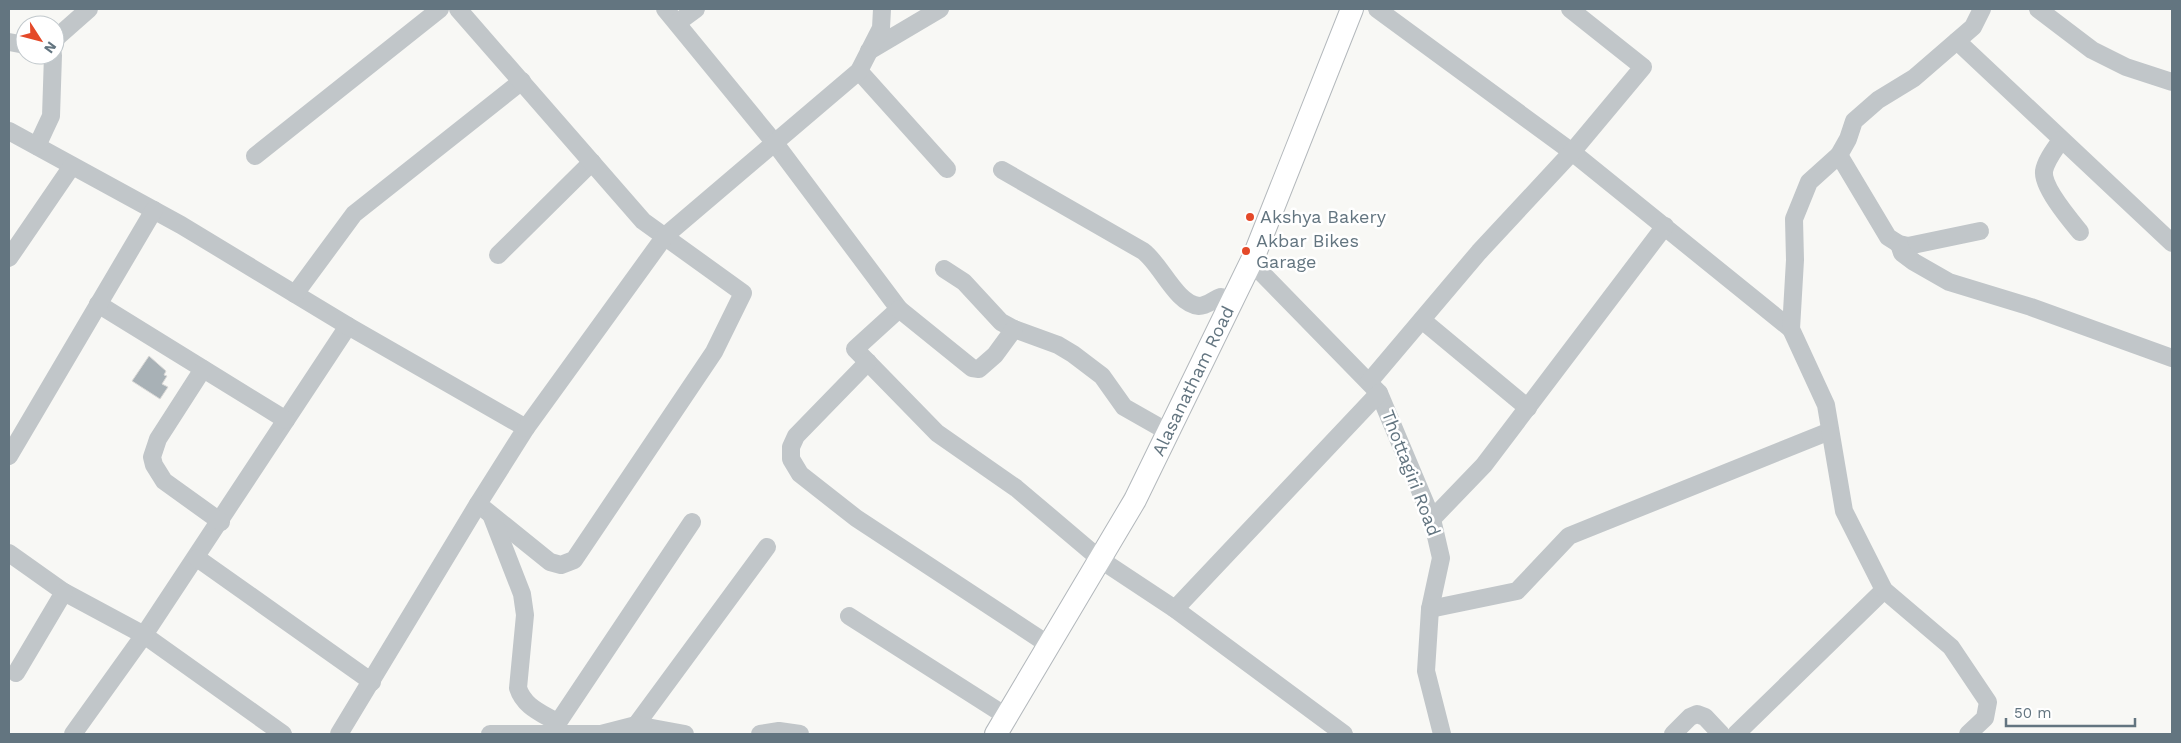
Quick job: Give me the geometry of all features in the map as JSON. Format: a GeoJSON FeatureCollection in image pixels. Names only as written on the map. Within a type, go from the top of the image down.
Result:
{"type":"FeatureCollection","features":[{"type":"Feature","properties":{"kind":"main road","name":"Alasanatham Road"},"geometry":{"type":"LineString","coordinates":[[1001,725],[1135,500],[1251,262],[1352,9]]}},
{"type":"Feature","properties":{"kind":"street"},"geometry":{"type":"LineString","coordinates":[[65,30],[88,9]]}},
{"type":"Feature","properties":{"kind":"street"},"geometry":{"type":"LineString","coordinates":[[255,156],[440,9]]}},
{"type":"Feature","properties":{"kind":"street"},"geometry":{"type":"LineString","coordinates":[[665,9],[774,142],[899,309],[972,368],[979,369],[995,355],[1014,329]]}},
{"type":"Feature","properties":{"kind":"street"},"geometry":{"type":"LineString","coordinates":[[677,22],[696,9]]}},
{"type":"Feature","properties":{"kind":"street"},"geometry":{"type":"LineString","coordinates":[[339,734],[484,510],[526,428],[665,236],[859,71],[881,28],[882,9]]}},
{"type":"Feature","properties":{"kind":"street"},"geometry":{"type":"LineString","coordinates":[[870,51],[940,9]]}},
{"type":"Feature","properties":{"kind":"street"},"geometry":{"type":"LineString","coordinates":[[1377,9],[1572,152],[1791,329],[1826,405],[1844,512],[1884,590],[1951,647],[1988,702],[1985,718],[1968,734]]}},
{"type":"Feature","properties":{"kind":"street"},"geometry":{"type":"LineString","coordinates":[[1174,608],[1374,387],[1422,320],[1479,252],[1572,152],[1643,67],[1570,9]]}},
{"type":"Feature","properties":{"kind":"street"},"geometry":{"type":"LineString","coordinates":[[1791,329],[1795,260],[1794,219],[1809,182],[1839,155],[1848,139],[1854,121],[1878,100],[1914,78],[1973,27],[1982,9]]}},
{"type":"Feature","properties":{"kind":"street"},"geometry":{"type":"LineString","coordinates":[[2038,9],[2092,50],[2126,67],[2172,82]]}},
{"type":"Feature","properties":{"kind":"street"},"geometry":{"type":"LineString","coordinates":[[462,10],[643,220],[743,293],[714,352],[574,560],[561,564],[550,562],[484,510]]}},
{"type":"Feature","properties":{"kind":"street"},"geometry":{"type":"LineString","coordinates":[[1957,41],[2172,243]]}},
{"type":"Feature","properties":{"kind":"street"},"geometry":{"type":"LineString","coordinates":[[37,146],[51,116],[53,65]]}},
{"type":"Feature","properties":{"kind":"street"},"geometry":{"type":"LineString","coordinates":[[859,71],[947,169]]}},
{"type":"Feature","properties":{"kind":"street"},"geometry":{"type":"LineString","coordinates":[[294,294],[354,214],[522,81]]}},
{"type":"Feature","properties":{"kind":"street"},"geometry":{"type":"LineString","coordinates":[[9,131],[154,210],[348,326],[526,428]]}},
{"type":"Feature","properties":{"kind":"street"},"geometry":{"type":"LineString","coordinates":[[2061,140],[2049,159],[2044,172],[2045,179],[2064,212],[2080,232]]}},
{"type":"Feature","properties":{"kind":"street"},"geometry":{"type":"LineString","coordinates":[[1839,155],[1888,237],[1899,244],[1908,246],[1980,231]]}},
{"type":"Feature","properties":{"kind":"street"},"geometry":{"type":"LineString","coordinates":[[498,255],[592,162]]}},
{"type":"Feature","properties":{"kind":"street"},"geometry":{"type":"LineString","coordinates":[[9,258],[72,166]]}},
{"type":"Feature","properties":{"kind":"street"},"geometry":{"type":"LineString","coordinates":[[1002,170],[1142,251],[1160,268],[1180,296],[1190,303],[1203,306],[1221,297],[1232,300]]}},
{"type":"Feature","properties":{"kind":"street"},"geometry":{"type":"LineString","coordinates":[[9,456],[154,210]]}},
{"type":"Feature","properties":{"kind":"street"},"geometry":{"type":"LineString","coordinates":[[1432,519],[1484,465],[1665,226]]}},
{"type":"Feature","properties":{"kind":"street"},"geometry":{"type":"LineString","coordinates":[[1899,244],[1902,253],[1949,282],[2031,307],[2172,358]]}},
{"type":"Feature","properties":{"kind":"street","name":"Thottagiri Road"},"geometry":{"type":"LineString","coordinates":[[1251,262],[1374,387],[1432,519],[1441,558],[1430,609],[1426,671],[1442,734]]}},
{"type":"Feature","properties":{"kind":"street"},"geometry":{"type":"LineString","coordinates":[[944,269],[964,282],[1001,322],[1014,329],[1040,337],[1072,354],[1102,376],[1124,407],[1168,432]]}},
{"type":"Feature","properties":{"kind":"street"},"geometry":{"type":"LineString","coordinates":[[98,304],[286,420]]}},
{"type":"Feature","properties":{"kind":"street"},"geometry":{"type":"LineString","coordinates":[[899,309],[855,349],[937,433],[1016,488],[1101,560],[1174,608],[1344,734]]}},
{"type":"Feature","properties":{"kind":"street"},"geometry":{"type":"LineString","coordinates":[[1422,320],[1528,408]]}},
{"type":"Feature","properties":{"kind":"street"},"geometry":{"type":"LineString","coordinates":[[74,734],[197,558],[348,326]]}},
{"type":"Feature","properties":{"kind":"street"},"geometry":{"type":"LineString","coordinates":[[868,362],[796,436],[790,447],[791,459],[800,474],[856,518],[1049,645]]}},
{"type":"Feature","properties":{"kind":"street"},"geometry":{"type":"LineString","coordinates":[[203,369],[158,439],[152,457],[154,465],[164,481],[220,522]]}},
{"type":"Feature","properties":{"kind":"street"},"geometry":{"type":"LineString","coordinates":[[1430,609],[1517,592],[1569,536],[1830,431]]}},
{"type":"Feature","properties":{"kind":"street"},"geometry":{"type":"LineString","coordinates":[[484,510],[522,594],[525,615],[520,659],[520,693],[527,705],[554,728]]}},
{"type":"Feature","properties":{"kind":"street"},"geometry":{"type":"LineString","coordinates":[[554,728],[692,522]]}},
{"type":"Feature","properties":{"kind":"street"},"geometry":{"type":"LineString","coordinates":[[636,724],[767,547]]}},
{"type":"Feature","properties":{"kind":"street"},"geometry":{"type":"LineString","coordinates":[[9,553],[64,592],[144,635],[283,734]]}},
{"type":"Feature","properties":{"kind":"street"},"geometry":{"type":"LineString","coordinates":[[197,558],[372,682]]}},
{"type":"Feature","properties":{"kind":"street"},"geometry":{"type":"LineString","coordinates":[[1736,734],[1884,590]]}},
{"type":"Feature","properties":{"kind":"street"},"geometry":{"type":"LineString","coordinates":[[16,673],[64,592]]}},
{"type":"Feature","properties":{"kind":"street"},"geometry":{"type":"LineString","coordinates":[[848,616],[1001,725]]}},
{"type":"Feature","properties":{"kind":"street"},"geometry":{"type":"LineString","coordinates":[[1673,734],[1690,717],[1698,714],[1705,717],[1720,734]]}},
{"type":"Feature","properties":{"kind":"street"},"geometry":{"type":"LineString","coordinates":[[490,734],[554,728],[602,734],[636,724],[685,734]]}},
{"type":"Feature","properties":{"kind":"street"},"geometry":{"type":"LineString","coordinates":[[760,734],[778,731],[800,734]]}},
{"type":"Feature","properties":{"kind":"building"},"geometry":{"type":"Polygon","coordinates":[[[149,356],[166,371],[164,375],[167,376],[162,384],[168,387],[160,399],[132,381],[149,356]]]}},
{"type":"Feature","properties":{"kind":"place","name":"Akshya Bakery"},"geometry":{"type":"Point","coordinates":[1250,217]}},
{"type":"Feature","properties":{"kind":"place","name":"Akbar Bikes Garage"},"geometry":{"type":"Point","coordinates":[1246,251]}}]}
